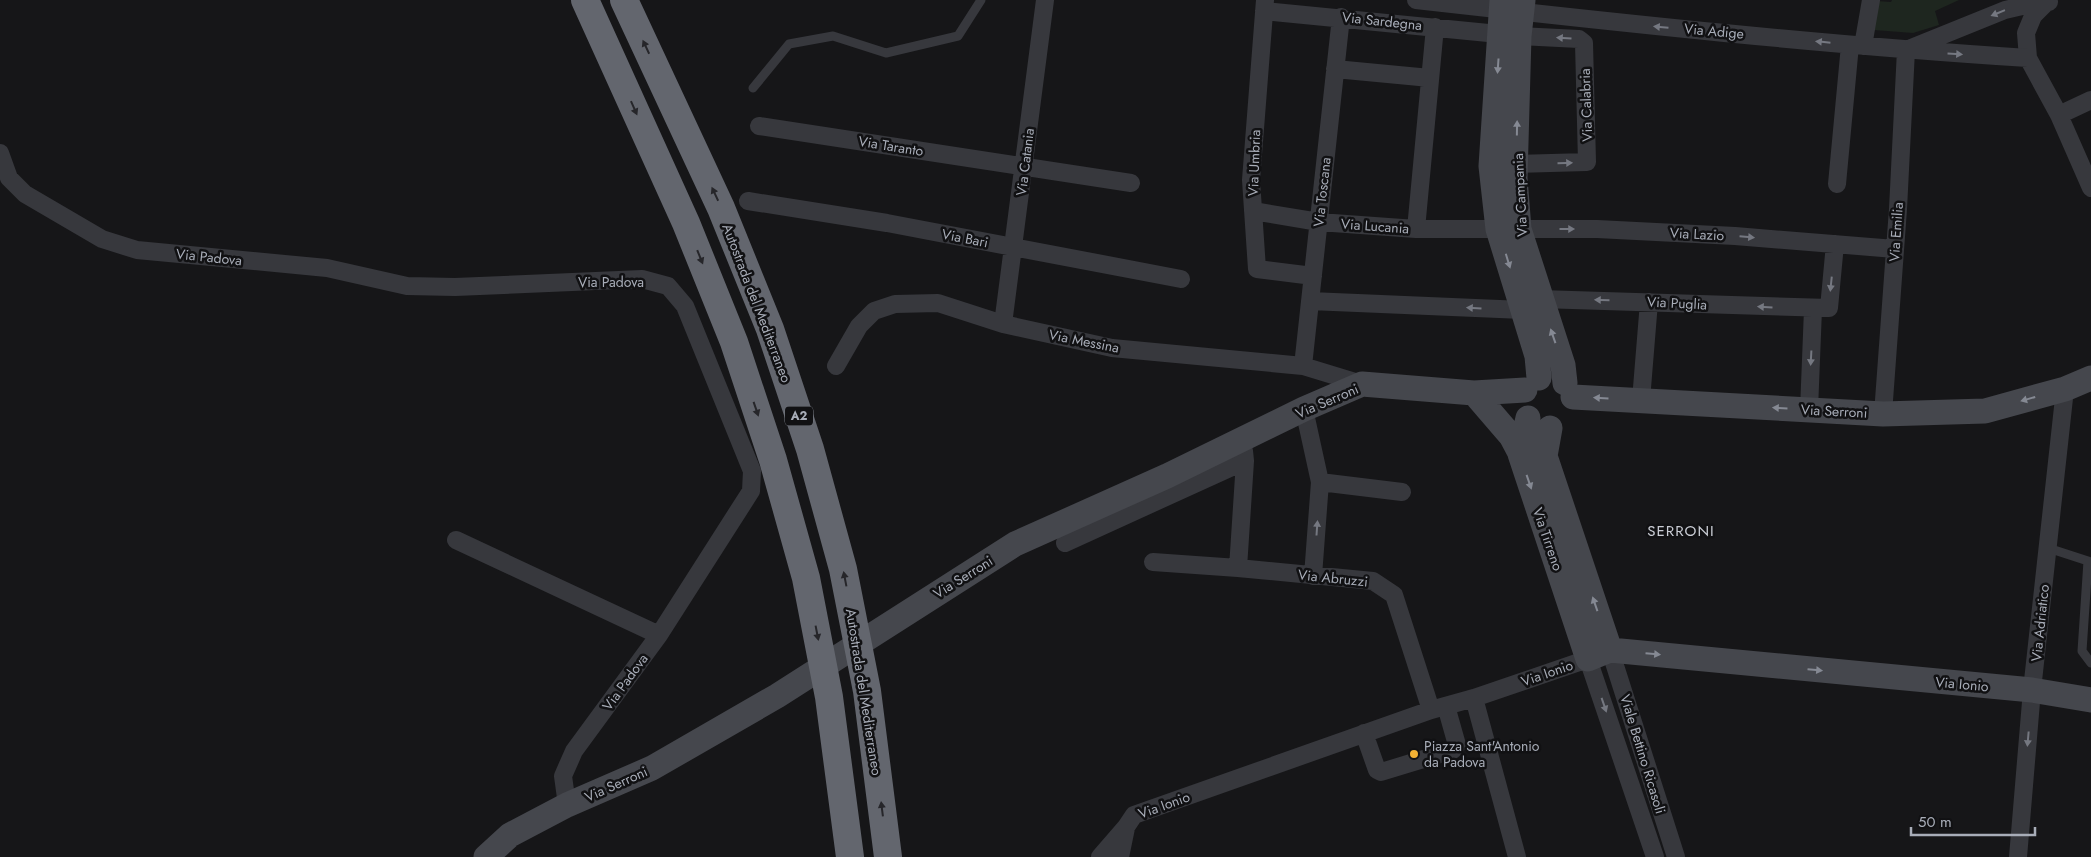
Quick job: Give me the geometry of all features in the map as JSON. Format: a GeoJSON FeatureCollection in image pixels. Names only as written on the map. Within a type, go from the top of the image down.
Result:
{"type":"FeatureCollection","features":[{"type":"Feature","properties":{"kind":"highway"},"geometry":{"type":"LineString","coordinates":[[585,0],[686,223],[734,342],[773,460],[806,578],[829,697],[850,857]]}},
{"type":"Feature","properties":{"kind":"highway","name":"Autostrada del Mediterraneo"},"geometry":{"type":"LineString","coordinates":[[624,0],[722,208],[770,329],[810,449],[844,569],[867,691],[888,857]]}},
{"type":"Feature","properties":{"kind":"street","name":"Via Catania"},"geometry":{"type":"LineString","coordinates":[[1003,324],[1045,0]]}},
{"type":"Feature","properties":{"kind":"street"},"geometry":{"type":"LineString","coordinates":[[1416,0],[1520,13]]}},
{"type":"Feature","properties":{"kind":"street"},"geometry":{"type":"LineString","coordinates":[[1837,184],[1857,45],[1871,0]]}},
{"type":"Feature","properties":{"kind":"street","name":"Via Adige"},"geometry":{"type":"LineString","coordinates":[[1520,13],[1906,50],[2028,58],[2026,33],[2033,16],[2050,2]]}},
{"type":"Feature","properties":{"kind":"street","name":"Via Adige"},"geometry":{"type":"LineString","coordinates":[[1906,50],[2005,10],[2050,2]]}},
{"type":"Feature","properties":{"kind":"street","name":"Via Sardegna"},"geometry":{"type":"LineString","coordinates":[[1264,5],[1341,17],[1435,27],[1520,13]]}},
{"type":"Feature","properties":{"kind":"street","name":"Via Umbria"},"geometry":{"type":"LineString","coordinates":[[1264,5],[1251,180],[1257,269],[1313,276]]}},
{"type":"Feature","properties":{"kind":"street","name":"Via Campania"},"geometry":{"type":"LineString","coordinates":[[1509,229],[1516,164],[1520,13]]}},
{"type":"Feature","properties":{"kind":"street","name":"Via Campania"},"geometry":{"type":"LineString","coordinates":[[1520,13],[1491,166],[1531,304],[1537,356],[1533,405]]}},
{"type":"Feature","properties":{"kind":"street","name":"Via Calabria"},"geometry":{"type":"LineString","coordinates":[[1516,164],[1587,162],[1584,44],[1579,39],[1520,13]]}},
{"type":"Feature","properties":{"kind":"street","name":"Via Toscana"},"geometry":{"type":"LineString","coordinates":[[1303,366],[1341,17]]}},
{"type":"Feature","properties":{"kind":"street"},"geometry":{"type":"LineString","coordinates":[[1416,229],[1435,27]]}},
{"type":"Feature","properties":{"kind":"street","name":"Via Emilia"},"geometry":{"type":"LineString","coordinates":[[1883,414],[1895,249],[1906,50]]}},
{"type":"Feature","properties":{"kind":"street"},"geometry":{"type":"LineString","coordinates":[[2028,58],[2059,115],[2091,188]]}},
{"type":"Feature","properties":{"kind":"street"},"geometry":{"type":"LineString","coordinates":[[1335,69],[1430,78]]}},
{"type":"Feature","properties":{"kind":"street"},"geometry":{"type":"LineString","coordinates":[[2059,115],[2091,100]]}},
{"type":"Feature","properties":{"kind":"street","name":"Via Taranto"},"geometry":{"type":"LineString","coordinates":[[759,126],[1131,183]]}},
{"type":"Feature","properties":{"kind":"street","name":"Via Padova"},"geometry":{"type":"LineString","coordinates":[[0,152],[9,178],[25,194],[102,239],[137,250],[328,268],[407,286],[455,287],[642,279],[668,286],[685,306],[752,471],[751,491],[659,635],[574,751],[563,776],[567,805]]}},
{"type":"Feature","properties":{"kind":"street","name":"Via Bari"},"geometry":{"type":"LineString","coordinates":[[748,201],[886,223],[1181,279]]}},
{"type":"Feature","properties":{"kind":"street","name":"Via Lucania"},"geometry":{"type":"LineString","coordinates":[[1253,211],[1319,222],[1416,229],[1509,229]]}},
{"type":"Feature","properties":{"kind":"street","name":"Via Lazio"},"geometry":{"type":"LineString","coordinates":[[1509,229],[1597,229],[1735,236],[1895,249]]}},
{"type":"Feature","properties":{"kind":"street"},"geometry":{"type":"LineString","coordinates":[[1809,410],[1814,309],[1829,308],[1836,244]]}},
{"type":"Feature","properties":{"kind":"street","name":"Via Puglia"},"geometry":{"type":"LineString","coordinates":[[1310,301],[1531,304],[1649,302],[1814,309]]}},
{"type":"Feature","properties":{"kind":"street"},"geometry":{"type":"LineString","coordinates":[[1641,400],[1649,302]]}},
{"type":"Feature","properties":{"kind":"street","name":"Via Messina"},"geometry":{"type":"LineString","coordinates":[[836,366],[859,326],[874,311],[895,304],[938,303],[1003,324],[1112,348],[1303,366],[1362,384]]}},
{"type":"Feature","properties":{"kind":"street","name":"Via Campania"},"geometry":{"type":"LineString","coordinates":[[1531,304],[1563,365],[1569,390]]}},
{"type":"Feature","properties":{"kind":"street","name":"Via Serroni"},"geometry":{"type":"LineString","coordinates":[[486,857],[510,835],[567,805],[652,768],[777,696],[1016,544],[1244,451],[1304,409],[1362,384],[1474,393],[1486,401],[1533,405],[1555,378],[1569,390],[1641,400],[1883,414],[1985,411],[2065,389],[2091,378]]}},
{"type":"Feature","properties":{"kind":"street","name":"Via Adriatico"},"geometry":{"type":"LineString","coordinates":[[2018,857],[2032,690],[2065,389]]}},
{"type":"Feature","properties":{"kind":"street"},"geometry":{"type":"LineString","coordinates":[[1520,453],[1533,405],[1559,426],[1572,413],[1569,390]]}},
{"type":"Feature","properties":{"kind":"street","name":"Via Tirreno"},"geometry":{"type":"LineString","coordinates":[[1474,393],[1510,436],[1520,453],[1599,655]]}},
{"type":"Feature","properties":{"kind":"street","name":"Via Tirreno"},"geometry":{"type":"LineString","coordinates":[[1533,405],[1544,456],[1599,655]]}},
{"type":"Feature","properties":{"kind":"street"},"geometry":{"type":"LineString","coordinates":[[1304,409],[1320,482],[1314,576]]}},
{"type":"Feature","properties":{"kind":"street"},"geometry":{"type":"LineString","coordinates":[[1065,543],[1244,451]]}},
{"type":"Feature","properties":{"kind":"street"},"geometry":{"type":"LineString","coordinates":[[1238,568],[1244,451]]}},
{"type":"Feature","properties":{"kind":"street"},"geometry":{"type":"LineString","coordinates":[[1320,482],[1402,492]]}},
{"type":"Feature","properties":{"kind":"street"},"geometry":{"type":"LineString","coordinates":[[456,540],[659,635]]}},
{"type":"Feature","properties":{"kind":"street","name":"Via Abruzzi"},"geometry":{"type":"LineString","coordinates":[[1153,562],[1373,581],[1394,595],[1439,708]]}},
{"type":"Feature","properties":{"kind":"street","name":"Via Ionio"},"geometry":{"type":"LineString","coordinates":[[1100,857],[1134,815],[1364,733],[1599,655],[2032,690],[2091,700]]}},
{"type":"Feature","properties":{"kind":"street","name":"Viale Bettino Ricasoli"},"geometry":{"type":"LineString","coordinates":[[1599,655],[1655,857]]}},
{"type":"Feature","properties":{"kind":"street","name":"Viale Bettino Ricasoli"},"geometry":{"type":"LineString","coordinates":[[1599,655],[1676,857]]}},
{"type":"Feature","properties":{"kind":"street"},"geometry":{"type":"LineString","coordinates":[[1474,698],[1517,857]]}},
{"type":"Feature","properties":{"kind":"street"},"geometry":{"type":"LineString","coordinates":[[1364,733],[1377,770],[1381,772],[1453,750],[1457,744],[1439,708]]}},
{"type":"Feature","properties":{"kind":"street"},"geometry":{"type":"LineString","coordinates":[[1120,857],[1126,827]]}},
{"type":"Feature","properties":{"kind":"lane"},"geometry":{"type":"LineString","coordinates":[[753,88],[789,44],[833,36],[886,54],[930,44],[958,36],[981,0]]}},
{"type":"Feature","properties":{"kind":"lane"},"geometry":{"type":"LineString","coordinates":[[2048,548],[2090,561],[2082,651],[2091,663]]}},
{"type":"Feature","properties":{"kind":"shaded area"},"geometry":{"type":"Polygon","coordinates":[[[1892,0],[1959,0],[1935,11],[1939,25],[1913,33],[1874,30],[1876,1],[1891,2],[1892,0]]]}},
{"type":"Feature","properties":{"kind":"place","name":"Piazza Sant'Antonio da Padova"},"geometry":{"type":"Point","coordinates":[1414,754]}},
{"type":"Feature","properties":{"kind":"district","name":"SERRONI"},"geometry":{"type":"Point","coordinates":[1681,531]}}]}
